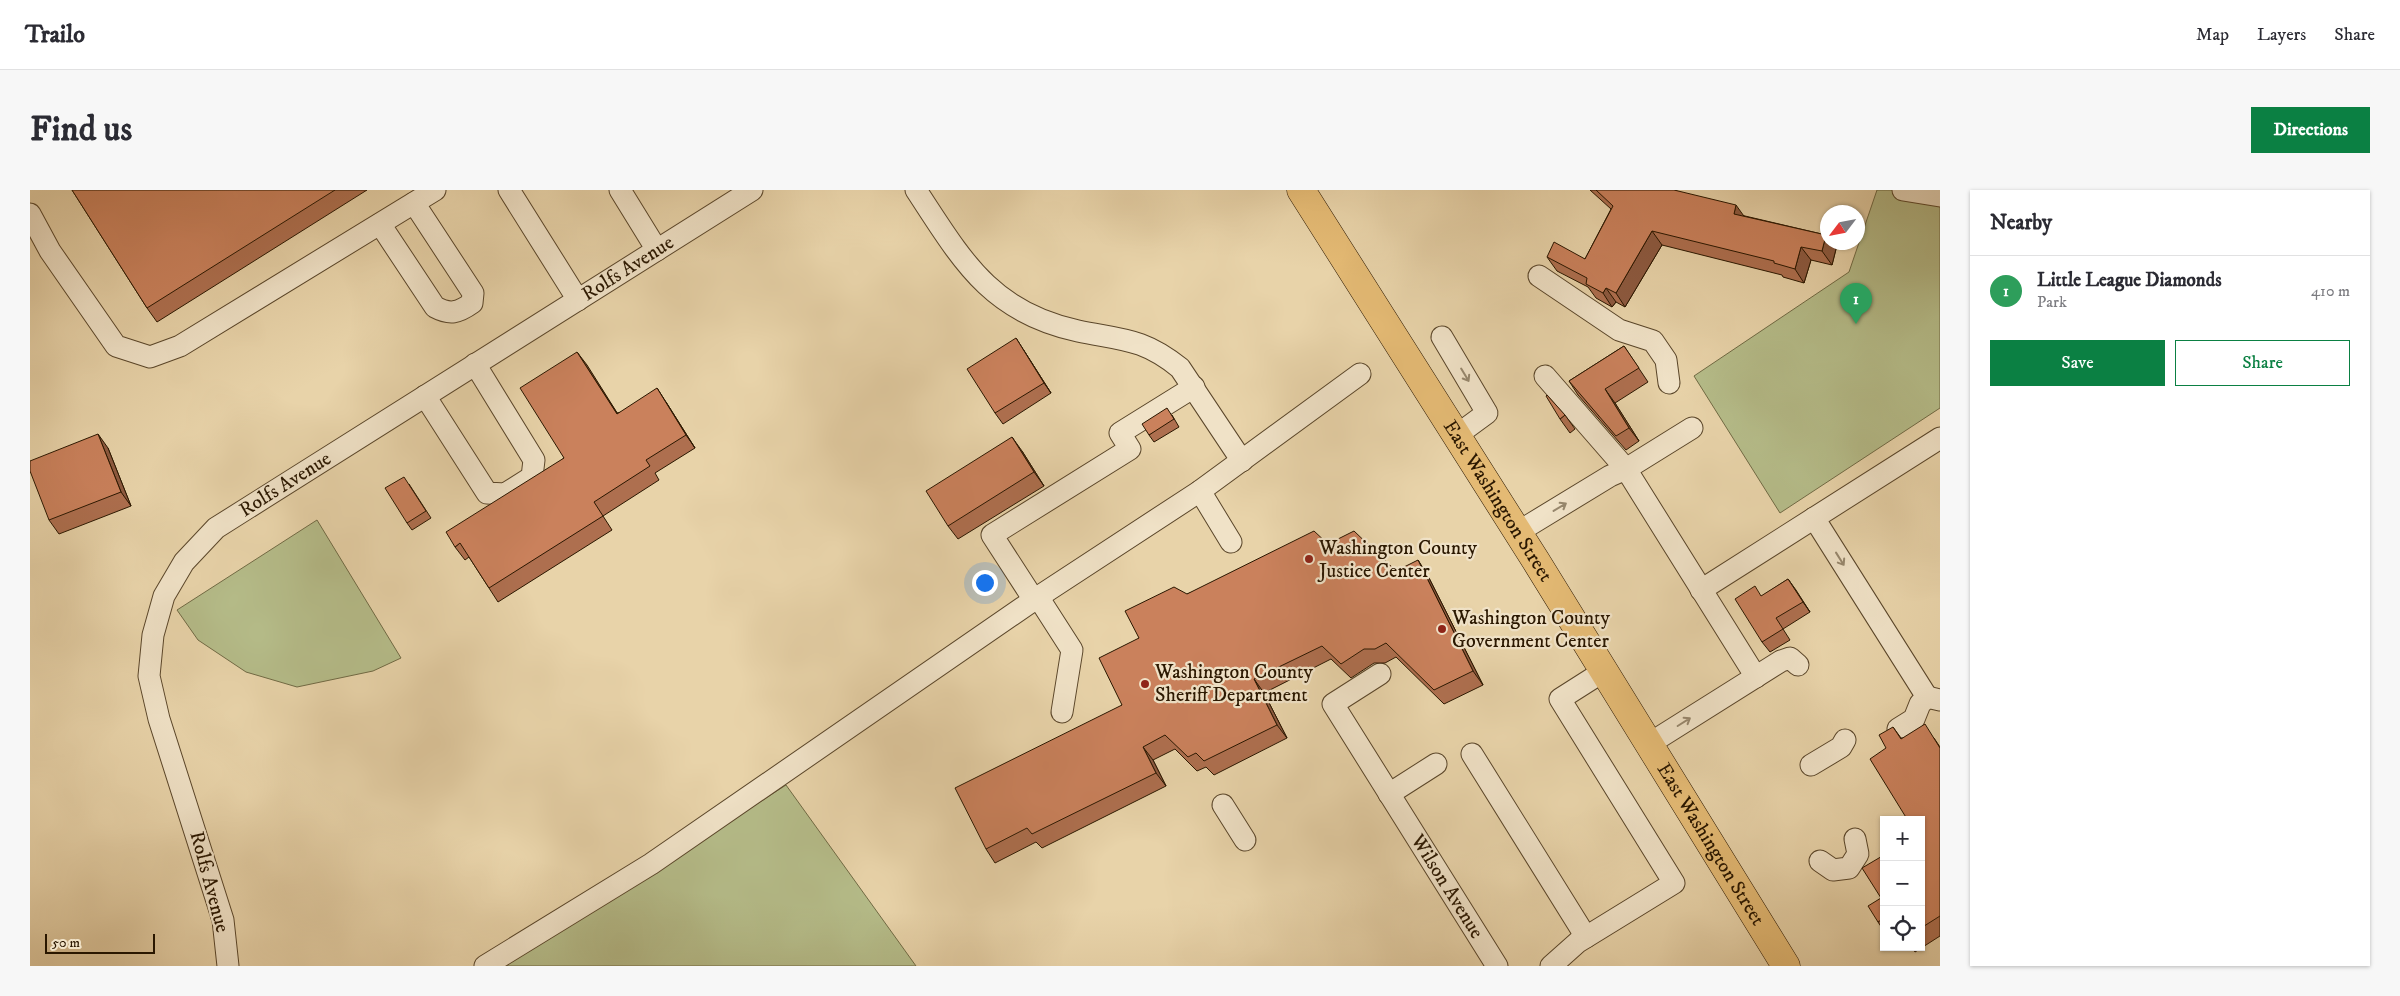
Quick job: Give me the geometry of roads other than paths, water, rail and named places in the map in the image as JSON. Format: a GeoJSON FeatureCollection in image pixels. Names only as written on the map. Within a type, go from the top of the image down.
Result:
{"type":"FeatureCollection","features":[{"type":"Feature","properties":{"kind":"main road","name":"East Washington Street"},"geometry":{"type":"LineString","coordinates":[[1301,190],[1518,532],[1786,966]]}},
{"type":"Feature","properties":{"kind":"street"},"geometry":{"type":"LineString","coordinates":[[30,214],[50,251],[116,346],[150,358],[180,346],[434,190]]}},
{"type":"Feature","properties":{"kind":"street"},"geometry":{"type":"LineString","coordinates":[[509,190],[578,300]]}},
{"type":"Feature","properties":{"kind":"street"},"geometry":{"type":"LineString","coordinates":[[620,190],[657,250]]}},
{"type":"Feature","properties":{"kind":"street","name":"Rolfs Avenue"},"geometry":{"type":"LineString","coordinates":[[228,966],[223,920],[159,719],[149,676],[153,635],[164,596],[184,562],[216,528],[752,190]]}},
{"type":"Feature","properties":{"kind":"street"},"geometry":{"type":"LineString","coordinates":[[916,190],[972,272],[1010,304],[1040,319],[1078,331],[1125,338],[1140,343],[1167,357],[1186,374],[1242,461]]}},
{"type":"Feature","properties":{"kind":"street"},"geometry":{"type":"LineString","coordinates":[[1903,190],[1940,196]]}},
{"type":"Feature","properties":{"kind":"street"},"geometry":{"type":"LineString","coordinates":[[380,224],[435,307],[446,313],[460,312],[472,304],[473,293],[414,203]]}},
{"type":"Feature","properties":{"kind":"street"},"geometry":{"type":"LineString","coordinates":[[1539,276],[1619,330],[1653,341],[1666,360],[1669,383]]}},
{"type":"Feature","properties":{"kind":"street"},"geometry":{"type":"LineString","coordinates":[[1442,337],[1487,412],[1457,435]]}},
{"type":"Feature","properties":{"kind":"street"},"geometry":{"type":"LineString","coordinates":[[425,396],[487,493],[505,494],[532,477],[534,460],[475,364]]}},
{"type":"Feature","properties":{"kind":"street"},"geometry":{"type":"LineString","coordinates":[[485,966],[651,864],[1036,599],[1200,492],[1360,374]]}},
{"type":"Feature","properties":{"kind":"street"},"geometry":{"type":"LineString","coordinates":[[1546,376],[1626,469],[1756,677]]}},
{"type":"Feature","properties":{"kind":"street"},"geometry":{"type":"LineString","coordinates":[[1062,712],[1072,650],[992,535],[1130,449],[1120,433],[1194,387]]}},
{"type":"Feature","properties":{"kind":"street"},"geometry":{"type":"LineString","coordinates":[[1518,532],[1692,428]]}},
{"type":"Feature","properties":{"kind":"street"},"geometry":{"type":"LineString","coordinates":[[1701,590],[1940,438]]}},
{"type":"Feature","properties":{"kind":"street"},"geometry":{"type":"LineString","coordinates":[[1200,492],[1231,542]]}},
{"type":"Feature","properties":{"kind":"street"},"geometry":{"type":"LineString","coordinates":[[1814,518],[1933,699],[1920,704],[1914,719],[1898,728]]}},
{"type":"Feature","properties":{"kind":"street"},"geometry":{"type":"LineString","coordinates":[[1649,744],[1790,658],[1798,665]]}},
{"type":"Feature","properties":{"kind":"street"},"geometry":{"type":"LineString","coordinates":[[1551,966],[1586,937],[1674,883],[1560,699],[1604,671]]}},
{"type":"Feature","properties":{"kind":"street","name":"Wilson Avenue"},"geometry":{"type":"LineString","coordinates":[[1380,674],[1333,704],[1497,966]]}},
{"type":"Feature","properties":{"kind":"street"},"geometry":{"type":"LineString","coordinates":[[1811,766],[1841,747],[1845,740]]}},
{"type":"Feature","properties":{"kind":"street"},"geometry":{"type":"LineString","coordinates":[[1472,754],[1586,937]]}},
{"type":"Feature","properties":{"kind":"street"},"geometry":{"type":"LineString","coordinates":[[1393,800],[1436,764]]}},
{"type":"Feature","properties":{"kind":"street"},"geometry":{"type":"LineString","coordinates":[[1223,805],[1245,840]]}},
{"type":"Feature","properties":{"kind":"street"},"geometry":{"type":"LineString","coordinates":[[1820,861],[1833,870],[1849,868],[1858,854],[1855,839]]}},
{"type":"Feature","properties":{"kind":"place","name":"Little League Diamonds"},"geometry":{"type":"Point","coordinates":[1856,324]}},
{"type":"Feature","properties":{"kind":"place","name":"Washington County Justice Center"},"geometry":{"type":"Point","coordinates":[1309,559]}},
{"type":"Feature","properties":{"kind":"place","name":"Washington County Government Center"},"geometry":{"type":"Point","coordinates":[1442,629]}},
{"type":"Feature","properties":{"kind":"place","name":"Washington County Sheriff Department"},"geometry":{"type":"Point","coordinates":[1145,684]}}]}
